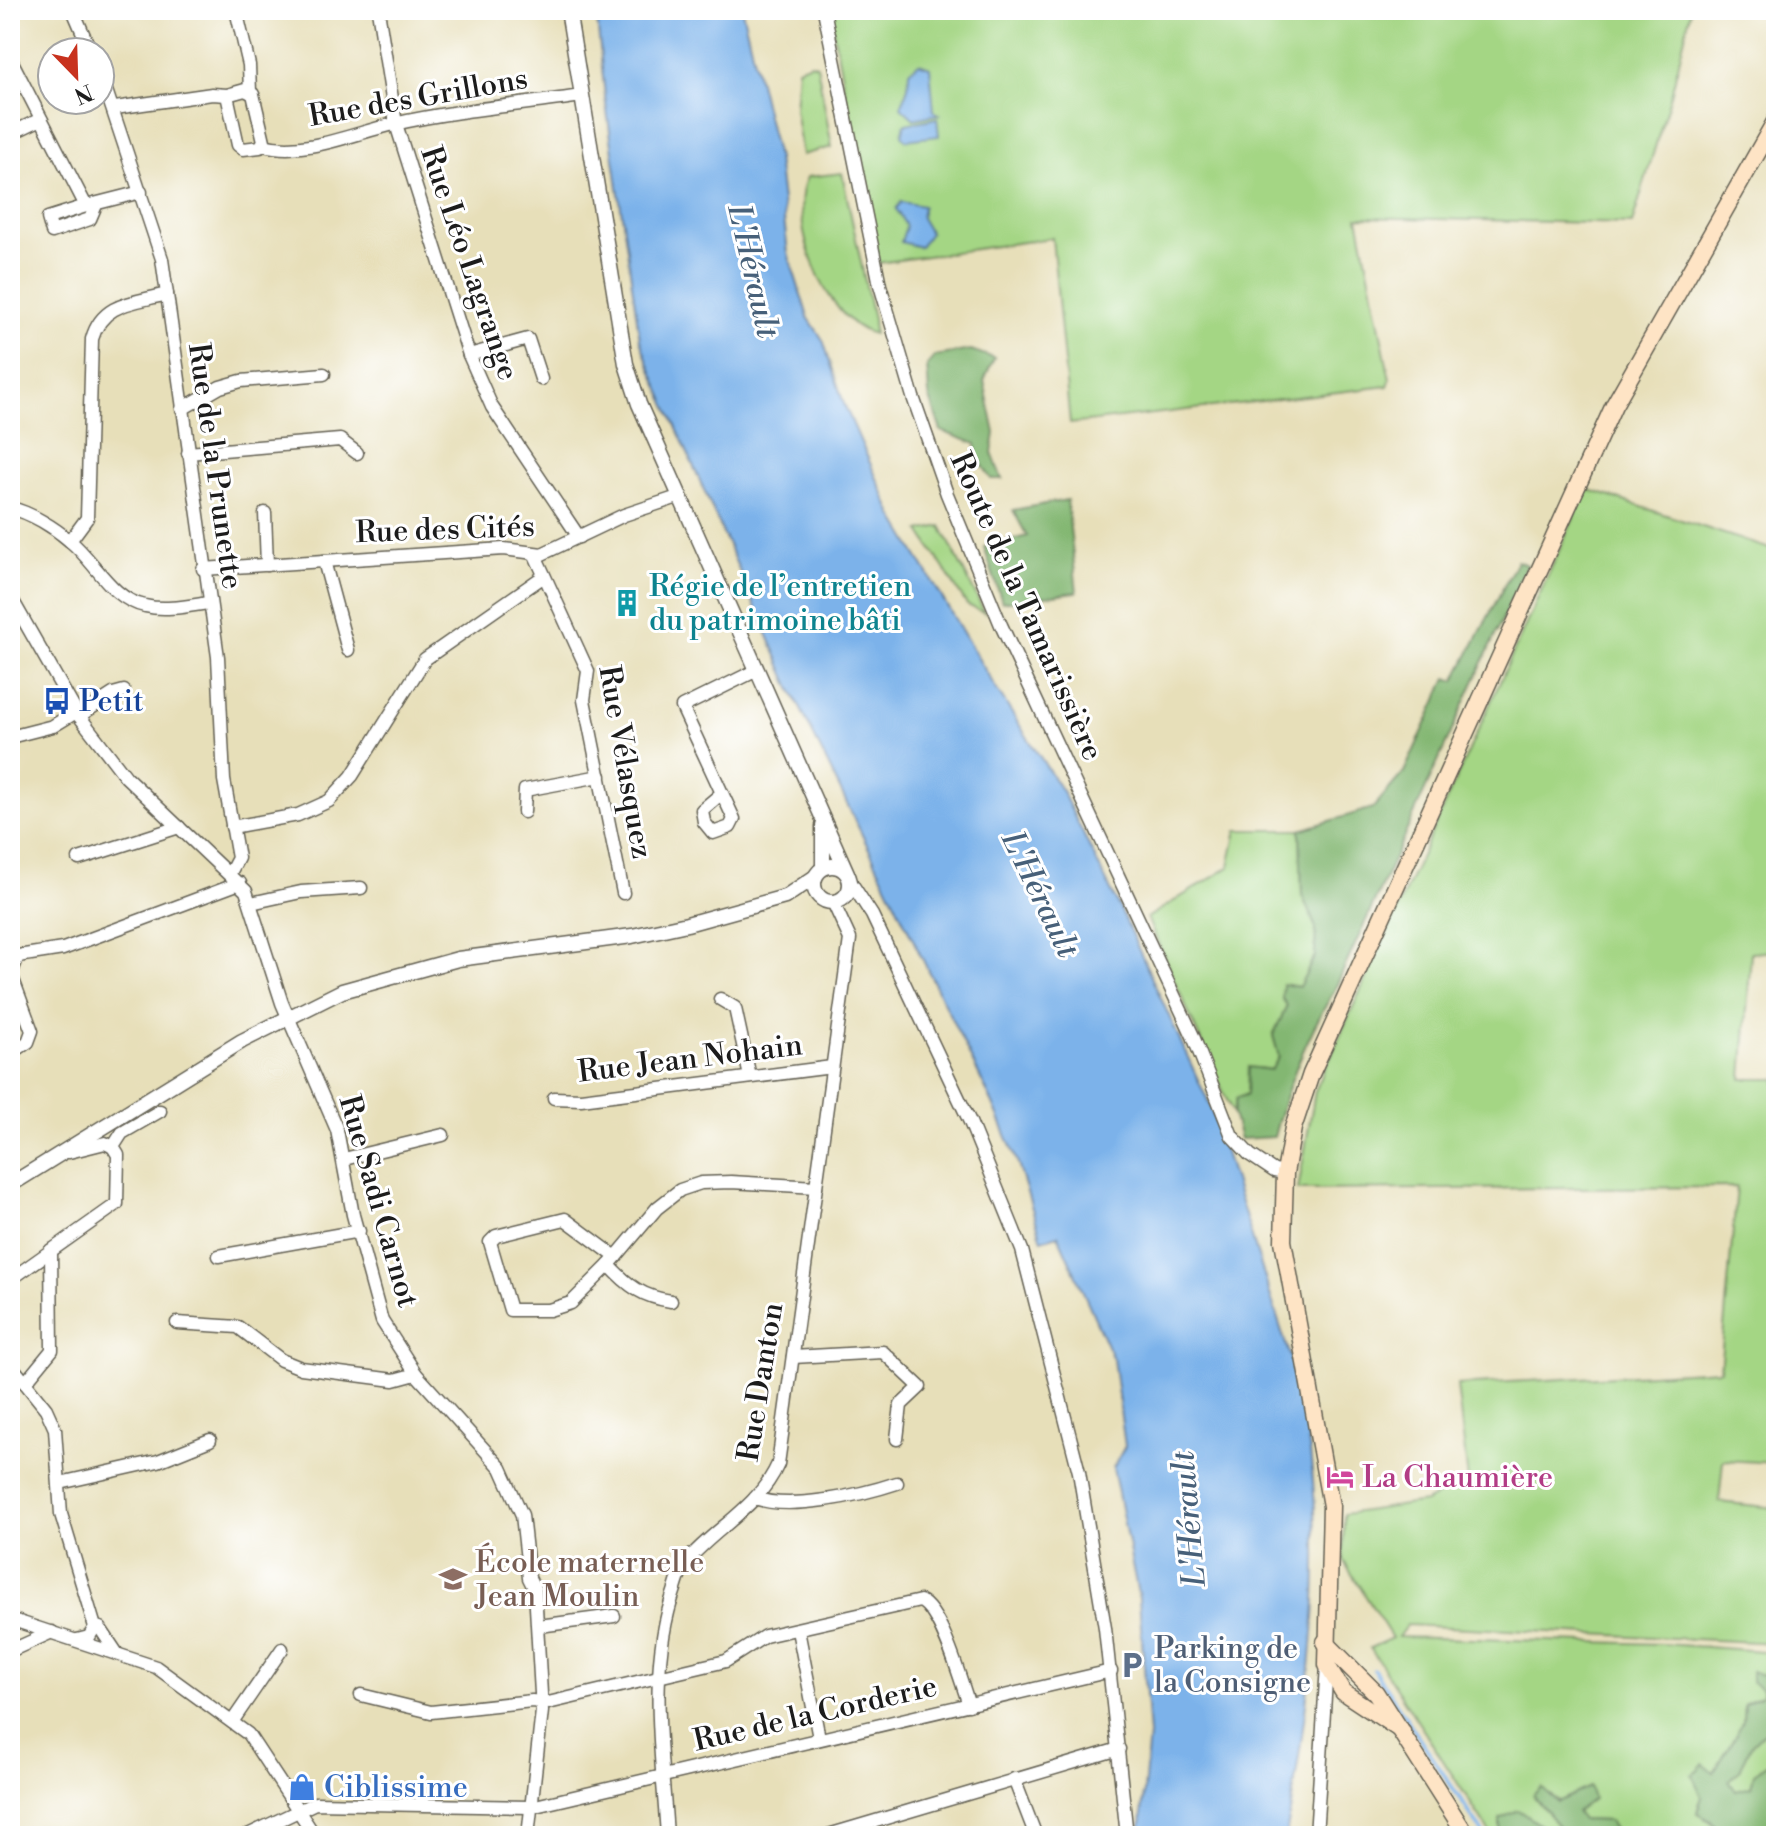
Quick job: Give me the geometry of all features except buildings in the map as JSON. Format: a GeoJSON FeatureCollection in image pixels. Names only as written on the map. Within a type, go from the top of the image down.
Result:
{"type":"FeatureCollection","features":[{"type":"Feature","properties":{"kind":"main road"},"geometry":{"type":"LineString","coordinates":[[1402,1731],[1343,1692],[1327,1672],[1325,1642],[1331,1506],[1309,1368],[1292,1299],[1283,1241],[1285,1173],[1293,1128],[1311,1074],[1614,405],[1776,120]]}},
{"type":"Feature","properties":{"kind":"main road"},"geometry":{"type":"LineString","coordinates":[[1693,267],[1776,139]]}},
{"type":"Feature","properties":{"kind":"main road"},"geometry":{"type":"LineString","coordinates":[[1325,1642],[1363,1680],[1402,1731],[1467,1836]]}},
{"type":"Feature","properties":{"kind":"street"},"geometry":{"type":"LineString","coordinates":[[73,10],[84,36]]}},
{"type":"Feature","properties":{"kind":"street"},"geometry":{"type":"LineString","coordinates":[[236,10],[263,145]]}},
{"type":"Feature","properties":{"kind":"street","name":"Rue Léo Lagrange"},"geometry":{"type":"LineString","coordinates":[[378,10],[396,124],[469,355],[492,407],[579,537]]}},
{"type":"Feature","properties":{"kind":"street"},"geometry":{"type":"LineString","coordinates":[[568,10],[626,364],[678,497],[848,877],[872,915],[970,1122],[1022,1250],[1079,1472],[1111,1671],[1127,1836]]}},
{"type":"Feature","properties":{"kind":"street","name":"Route de la Tamarissière"},"geometry":{"type":"LineString","coordinates":[[824,10],[880,285],[913,397],[952,506],[1001,625],[1193,1036],[1232,1136],[1250,1155],[1274,1171],[1285,1173]]}},
{"type":"Feature","properties":{"kind":"street"},"geometry":{"type":"LineString","coordinates":[[10,58],[91,205],[141,192]]}},
{"type":"Feature","properties":{"kind":"street"},"geometry":{"type":"LineString","coordinates":[[116,108],[212,94],[227,95],[238,90],[250,92]]}},
{"type":"Feature","properties":{"kind":"street","name":"Rue des Grillons"},"geometry":{"type":"LineString","coordinates":[[227,95],[238,145],[247,149],[263,145],[274,148],[330,142],[396,124],[582,96]]}},
{"type":"Feature","properties":{"kind":"street","name":"Rue de la Prunette"},"geometry":{"type":"LineString","coordinates":[[116,111],[162,259],[203,569],[218,657],[223,771],[238,858],[230,873]]}},
{"type":"Feature","properties":{"kind":"street"},"geometry":{"type":"LineString","coordinates":[[10,134],[41,119]]}},
{"type":"Feature","properties":{"kind":"street"},"geometry":{"type":"LineString","coordinates":[[70,541],[87,518],[92,339],[96,324],[114,308],[167,294]]}},
{"type":"Feature","properties":{"kind":"street"},"geometry":{"type":"LineString","coordinates":[[469,355],[528,339],[541,379]]}},
{"type":"Feature","properties":{"kind":"street"},"geometry":{"type":"LineString","coordinates":[[182,409],[230,384],[324,374]]}},
{"type":"Feature","properties":{"kind":"street"},"geometry":{"type":"LineString","coordinates":[[188,453],[340,440],[357,453]]}},
{"type":"Feature","properties":{"kind":"street","name":"Rue des Cités"},"geometry":{"type":"LineString","coordinates":[[203,569],[504,549],[535,555],[633,511],[678,497]]}},
{"type":"Feature","properties":{"kind":"street"},"geometry":{"type":"LineString","coordinates":[[10,508],[31,516],[70,541],[114,588],[131,601],[146,606],[168,607],[208,603]]}},
{"type":"Feature","properties":{"kind":"street"},"geometry":{"type":"LineString","coordinates":[[265,513],[267,565]]}},
{"type":"Feature","properties":{"kind":"street","name":"Rue Vélasquez"},"geometry":{"type":"LineString","coordinates":[[535,555],[588,671],[584,700],[623,893]]}},
{"type":"Feature","properties":{"kind":"street"},"geometry":{"type":"LineString","coordinates":[[324,561],[348,650]]}},
{"type":"Feature","properties":{"kind":"street"},"geometry":{"type":"LineString","coordinates":[[232,827],[298,815],[329,801],[352,776],[425,659],[544,576]]}},
{"type":"Feature","properties":{"kind":"street","name":"Rue Sadi Carnot"},"geometry":{"type":"LineString","coordinates":[[10,596],[77,714],[126,777],[240,883],[251,903],[288,1016],[332,1115],[382,1321],[416,1374],[486,1448],[507,1480],[522,1515],[539,1626],[542,1702],[528,1836]]}},
{"type":"Feature","properties":{"kind":"street"},"geometry":{"type":"LineString","coordinates":[[722,793],[682,707],[757,670]]}},
{"type":"Feature","properties":{"kind":"street"},"geometry":{"type":"LineString","coordinates":[[10,737],[53,726],[124,691]]}},
{"type":"Feature","properties":{"kind":"street"},"geometry":{"type":"LineString","coordinates":[[524,812],[525,790],[600,776]]}},
{"type":"Feature","properties":{"kind":"street"},"geometry":{"type":"LineString","coordinates":[[823,818],[815,889],[828,901]]}},
{"type":"Feature","properties":{"kind":"street"},"geometry":{"type":"LineString","coordinates":[[79,859],[179,827]]}},
{"type":"Feature","properties":{"kind":"street"},"geometry":{"type":"LineString","coordinates":[[785,897],[819,873],[838,867],[848,877]]}},
{"type":"Feature","properties":{"kind":"street"},"geometry":{"type":"LineString","coordinates":[[10,1185],[54,1155],[288,1016],[342,991],[458,959],[632,936],[785,897],[828,901],[844,898],[848,877]]}},
{"type":"Feature","properties":{"kind":"street"},"geometry":{"type":"LineString","coordinates":[[10,1054],[28,1042],[32,1031],[11,974],[18,956],[63,949],[240,883]]}},
{"type":"Feature","properties":{"kind":"street"},"geometry":{"type":"LineString","coordinates":[[251,903],[301,892],[361,888]]}},
{"type":"Feature","properties":{"kind":"street","name":"Rue Danton"},"geometry":{"type":"LineString","coordinates":[[667,1836],[658,1676],[667,1611],[685,1562],[755,1498],[778,1464],[850,939],[828,901]]}},
{"type":"Feature","properties":{"kind":"street"},"geometry":{"type":"LineString","coordinates":[[720,999],[735,1008],[750,1077]]}},
{"type":"Feature","properties":{"kind":"street","name":"Rue Jean Nohain"},"geometry":{"type":"LineString","coordinates":[[554,1098],[581,1099],[832,1067]]}},
{"type":"Feature","properties":{"kind":"street"},"geometry":{"type":"LineString","coordinates":[[113,1147],[122,1133],[160,1111]]}},
{"type":"Feature","properties":{"kind":"street"},"geometry":{"type":"LineString","coordinates":[[344,1159],[443,1135]]}},
{"type":"Feature","properties":{"kind":"street"},"geometry":{"type":"LineString","coordinates":[[14,1277],[117,1204],[118,1155],[113,1147],[105,1143],[54,1155]]}},
{"type":"Feature","properties":{"kind":"street"},"geometry":{"type":"LineString","coordinates":[[671,1301],[649,1298],[628,1286],[613,1261],[565,1219],[496,1236],[490,1242],[510,1310],[549,1310],[571,1303],[613,1261],[657,1208],[680,1190],[701,1183],[816,1187]]}},
{"type":"Feature","properties":{"kind":"street"},"geometry":{"type":"LineString","coordinates":[[219,1256],[359,1231]]}},
{"type":"Feature","properties":{"kind":"street"},"geometry":{"type":"LineString","coordinates":[[25,1383],[52,1350],[51,1250]]}},
{"type":"Feature","properties":{"kind":"street"},"geometry":{"type":"LineString","coordinates":[[177,1323],[238,1327],[281,1360],[301,1368],[394,1380],[416,1374]]}},
{"type":"Feature","properties":{"kind":"street"},"geometry":{"type":"LineString","coordinates":[[793,1357],[883,1352],[920,1387],[901,1405],[897,1439]]}},
{"type":"Feature","properties":{"kind":"street"},"geometry":{"type":"LineString","coordinates":[[10,1364],[46,1409],[58,1445],[61,1514],[95,1627],[89,1637],[77,1640]]}},
{"type":"Feature","properties":{"kind":"street"},"geometry":{"type":"LineString","coordinates":[[60,1483],[158,1461],[210,1440]]}},
{"type":"Feature","properties":{"kind":"street"},"geometry":{"type":"LineString","coordinates":[[755,1498],[775,1505],[897,1483]]}},
{"type":"Feature","properties":{"kind":"street"},"geometry":{"type":"LineString","coordinates":[[361,1695],[431,1712],[542,1702],[726,1661],[765,1636],[920,1601],[930,1605],[969,1705]]}},
{"type":"Feature","properties":{"kind":"street"},"geometry":{"type":"LineString","coordinates":[[539,1626],[614,1616]]}},
{"type":"Feature","properties":{"kind":"street"},"geometry":{"type":"LineString","coordinates":[[10,1619],[156,1667],[250,1737],[315,1836]]}},
{"type":"Feature","properties":{"kind":"street"},"geometry":{"type":"LineString","coordinates":[[95,1627],[100,1628],[116,1652]]}},
{"type":"Feature","properties":{"kind":"street"},"geometry":{"type":"LineString","coordinates":[[798,1630],[819,1738]]}},
{"type":"Feature","properties":{"kind":"street"},"geometry":{"type":"LineString","coordinates":[[10,1651],[52,1632]]}},
{"type":"Feature","properties":{"kind":"street"},"geometry":{"type":"LineString","coordinates":[[232,1722],[282,1649]]}},
{"type":"Feature","properties":{"kind":"street","name":"Rue de la Corderie"},"geometry":{"type":"LineString","coordinates":[[246,1836],[271,1831],[315,1803],[531,1807],[1111,1671]]}},
{"type":"Feature","properties":{"kind":"street"},"geometry":{"type":"LineString","coordinates":[[1316,1836],[1327,1672],[1347,1673],[1363,1680]]}},
{"type":"Feature","properties":{"kind":"street"},"geometry":{"type":"LineString","coordinates":[[825,1836],[1119,1749]]}},
{"type":"Feature","properties":{"kind":"street"},"geometry":{"type":"LineString","coordinates":[[1014,1779],[1036,1836]]}},
{"type":"Feature","properties":{"kind":"green space"},"geometry":{"type":"Polygon","coordinates":[[[829,10],[1691,10],[1672,91],[1632,224],[1358,217],[1390,380],[1388,386],[1070,424],[1052,238],[878,263],[829,10]]]}},
{"type":"Feature","properties":{"kind":"green space"},"geometry":{"type":"Polygon","coordinates":[[[810,63],[817,65],[832,147],[802,155],[795,109],[798,68],[810,63]]]}},
{"type":"Feature","properties":{"kind":"green space"},"geometry":{"type":"Polygon","coordinates":[[[842,173],[874,334],[856,326],[840,311],[826,291],[806,242],[802,195],[807,177],[842,173]]]}},
{"type":"Feature","properties":{"kind":"green space"},"geometry":{"type":"Polygon","coordinates":[[[971,350],[994,358],[984,381],[995,433],[992,453],[1002,479],[991,479],[977,456],[976,444],[941,431],[929,395],[927,365],[935,356],[971,350]]]}},
{"type":"Feature","properties":{"kind":"green space"},"geometry":{"type":"Polygon","coordinates":[[[1587,489],[1776,551],[1776,951],[1751,953],[1742,1079],[1776,1079],[1776,1463],[1723,1460],[1719,1502],[1776,1508],[1776,1643],[1407,1625],[1398,1637],[1664,1644],[1776,1652],[1776,1688],[1765,1676],[1762,1695],[1744,1704],[1743,1722],[1699,1804],[1697,1814],[1710,1821],[1723,1836],[1618,1836],[1609,1821],[1582,1820],[1541,1788],[1533,1795],[1558,1826],[1550,1832],[1500,1819],[1500,1836],[1492,1836],[1370,1648],[1392,1638],[1343,1560],[1344,1514],[1425,1502],[1468,1480],[1457,1385],[1720,1370],[1737,1187],[1298,1190],[1315,1091],[1587,489]]]}},
{"type":"Feature","properties":{"kind":"green space"},"geometry":{"type":"Polygon","coordinates":[[[1067,500],[1077,592],[1002,602],[984,547],[1027,536],[1013,510],[1067,500]]]}},
{"type":"Feature","properties":{"kind":"green space"},"geometry":{"type":"Polygon","coordinates":[[[941,526],[985,613],[967,605],[920,531],[941,526]]]}},
{"type":"Feature","properties":{"kind":"green space"},"geometry":{"type":"Polygon","coordinates":[[[1517,561],[1527,565],[1334,991],[1306,1044],[1291,1080],[1274,1137],[1240,1139],[1233,1114],[1236,1099],[1247,1094],[1248,1067],[1271,1070],[1279,1057],[1273,1035],[1287,1006],[1282,998],[1283,984],[1299,987],[1315,956],[1316,928],[1302,895],[1300,830],[1373,808],[1404,772],[1447,678],[1455,681],[1517,561]]]}},
{"type":"Feature","properties":{"kind":"green space"},"geometry":{"type":"Polygon","coordinates":[[[1237,830],[1300,830],[1302,895],[1316,928],[1315,956],[1299,987],[1283,985],[1287,1006],[1273,1036],[1279,1056],[1272,1070],[1259,1068],[1247,1094],[1236,1099],[1233,1114],[1147,918],[1229,867],[1237,830]]]}},
{"type":"Feature","properties":{"kind":"green space"},"geometry":{"type":"Polygon","coordinates":[[[1751,1671],[1765,1676],[1776,1688],[1771,1704],[1772,1725],[1751,1745],[1740,1770],[1729,1781],[1736,1791],[1751,1787],[1754,1773],[1776,1758],[1776,1836],[1723,1836],[1711,1821],[1697,1814],[1702,1796],[1692,1775],[1703,1764],[1714,1772],[1743,1722],[1744,1704],[1762,1695],[1762,1689],[1751,1681],[1751,1671]]]}},
{"type":"Feature","properties":{"kind":"green space"},"geometry":{"type":"Polygon","coordinates":[[[1776,1698],[1776,1758],[1754,1773],[1751,1787],[1736,1792],[1729,1781],[1740,1770],[1751,1745],[1772,1725],[1771,1704],[1776,1698]]]}},
{"type":"Feature","properties":{"kind":"green space"},"geometry":{"type":"Polygon","coordinates":[[[1541,1787],[1557,1802],[1589,1787],[1593,1799],[1576,1812],[1582,1820],[1609,1821],[1618,1836],[1500,1836],[1500,1819],[1518,1810],[1550,1832],[1558,1826],[1533,1795],[1541,1787]]]}},
{"type":"Feature","properties":{"kind":"water","name":"L'Hérault"},"geometry":{"type":"Polygon","coordinates":[[[596,10],[742,10],[777,158],[788,253],[808,317],[823,340],[844,404],[893,515],[997,690],[1062,791],[1123,915],[1211,1108],[1295,1373],[1307,1430],[1314,1488],[1316,1546],[1311,1663],[1286,1836],[1140,1836],[1149,1735],[1139,1599],[1113,1468],[1125,1446],[1113,1359],[1058,1235],[1042,1240],[1017,1161],[993,1104],[794,695],[649,365],[640,340],[605,97],[596,10]]]}},
{"type":"Feature","properties":{"kind":"water"},"geometry":{"type":"Polygon","coordinates":[[[919,63],[930,67],[934,111],[939,114],[914,119],[901,107],[908,87],[909,71],[919,63]]]}},
{"type":"Feature","properties":{"kind":"water"},"geometry":{"type":"Polygon","coordinates":[[[937,118],[939,136],[906,140],[902,135],[905,124],[937,118]]]}},
{"type":"Feature","properties":{"kind":"water"},"geometry":{"type":"Polygon","coordinates":[[[901,202],[923,206],[921,218],[930,233],[920,247],[901,242],[906,226],[896,209],[901,202]]]}},
{"type":"Feature","properties":{"kind":"waterway"},"geometry":{"type":"LineString","coordinates":[[1374,1670],[1485,1836]]}},
{"type":"Feature","properties":{"kind":"place","name":"Régie de l’entretien du patrimoine bâti"},"geometry":{"type":"Point","coordinates":[627,603]}},
{"type":"Feature","properties":{"kind":"place","name":"Petit"},"geometry":{"type":"Point","coordinates":[57,701]}},
{"type":"Feature","properties":{"kind":"place","name":"La Chaumière"},"geometry":{"type":"Point","coordinates":[1340,1477]}},
{"type":"Feature","properties":{"kind":"place","name":"École maternelle Jean Moulin"},"geometry":{"type":"Point","coordinates":[453,1579]}},
{"type":"Feature","properties":{"kind":"place","name":"Parking de la Consigne"},"geometry":{"type":"Point","coordinates":[1132,1665]}},
{"type":"Feature","properties":{"kind":"place","name":"Ciblissime"},"geometry":{"type":"Point","coordinates":[302,1787]}}]}
